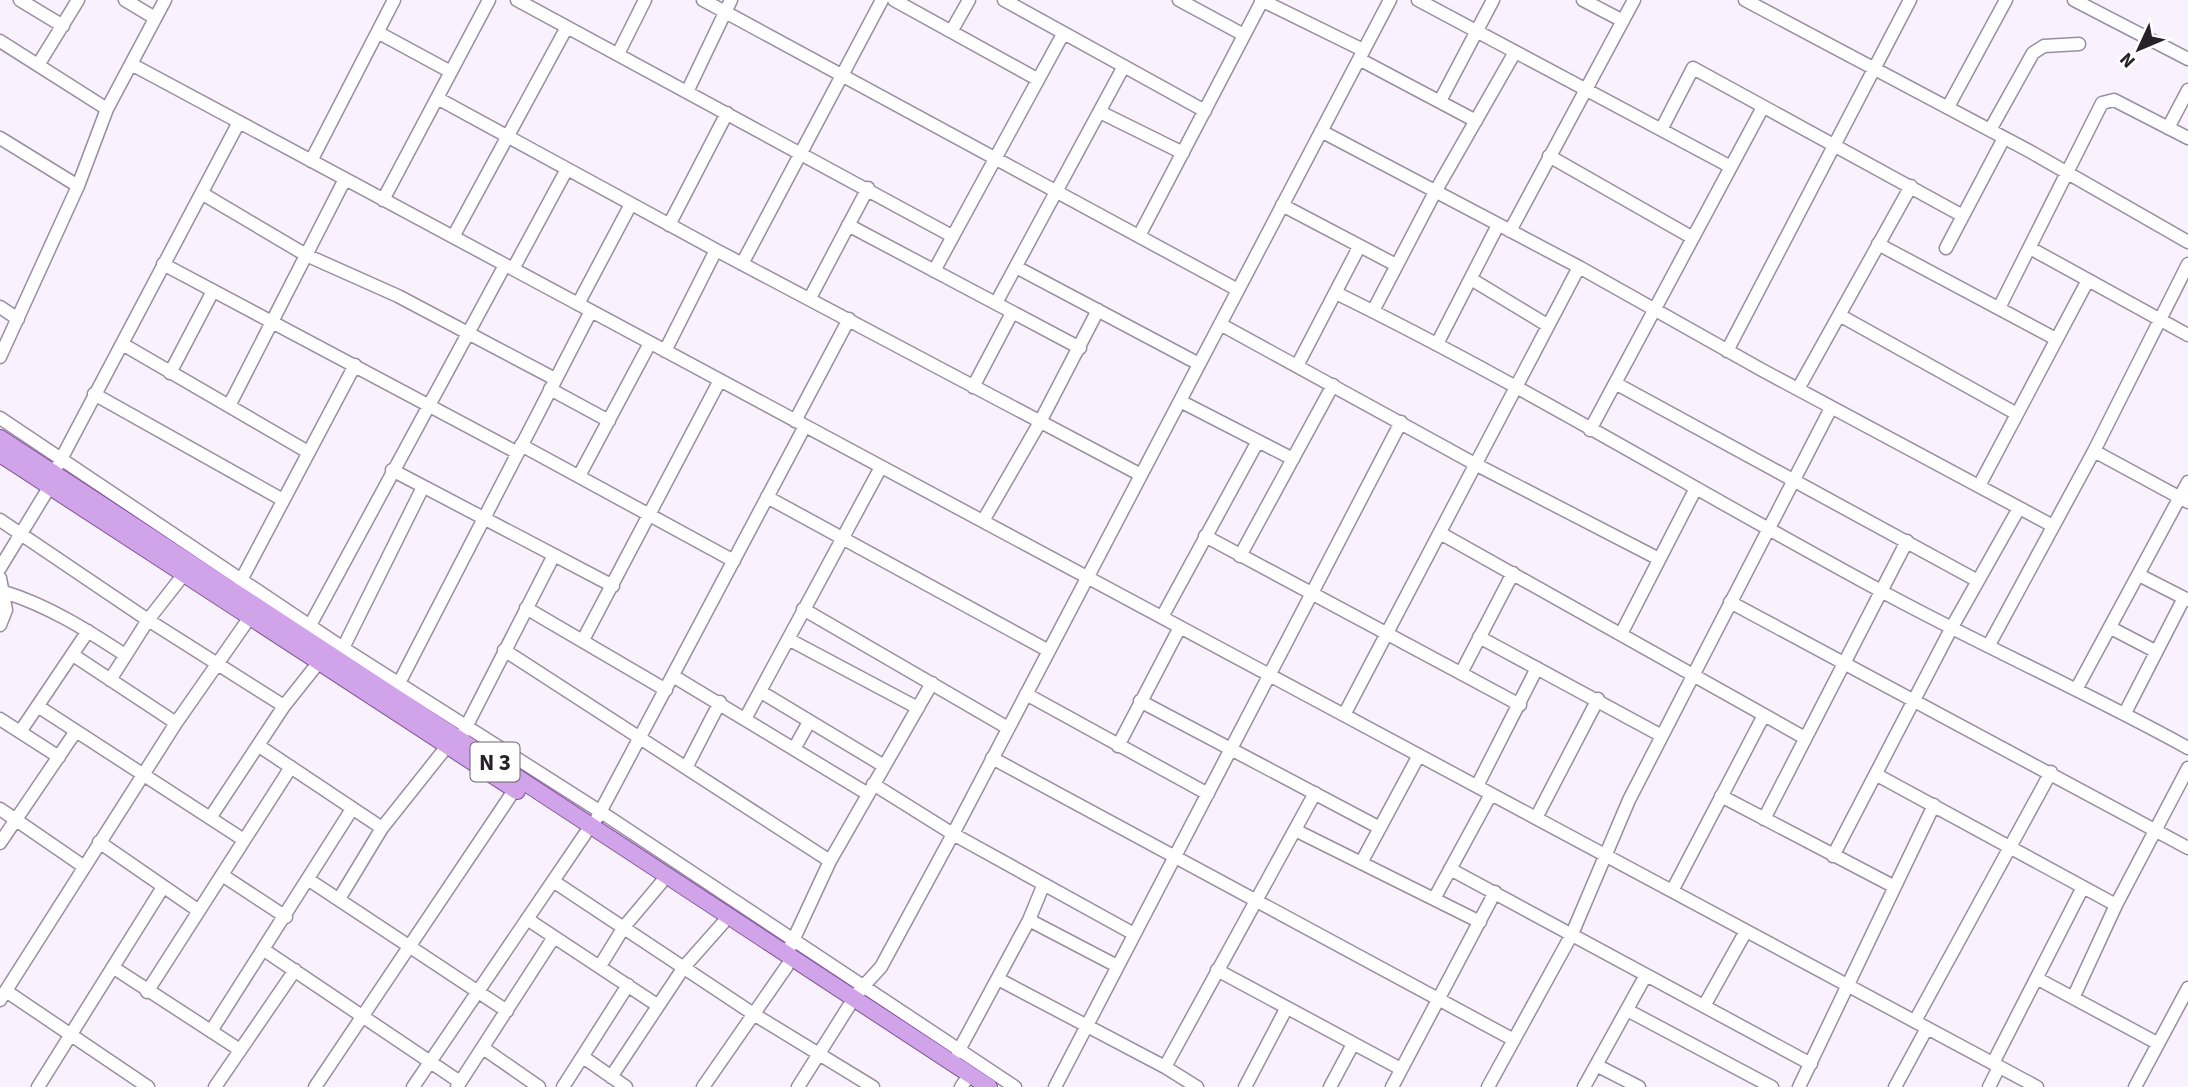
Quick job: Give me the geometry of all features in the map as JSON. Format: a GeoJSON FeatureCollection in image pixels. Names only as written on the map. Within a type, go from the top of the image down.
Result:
{"type":"FeatureCollection","features":[{"type":"Feature","properties":{"kind":"main road","name":"N 3"},"geometry":{"type":"LineString","coordinates":[[0,438],[51,480],[184,574],[319,662],[458,737],[515,789],[589,831],[789,954],[855,997],[967,1082],[989,1087]]}},
{"type":"Feature","properties":{"kind":"main road","name":"N 3"},"geometry":{"type":"LineString","coordinates":[[0,454],[51,480],[238,587],[396,689],[458,737],[661,883],[723,923],[789,954]]}},
{"type":"Feature","properties":{"kind":"street"},"geometry":{"type":"LineString","coordinates":[[20,0],[63,26]]}},
{"type":"Feature","properties":{"kind":"street"},"geometry":{"type":"LineString","coordinates":[[38,65],[78,0]]}},
{"type":"Feature","properties":{"kind":"street"},"geometry":{"type":"LineString","coordinates":[[125,0],[155,18]]}},
{"type":"Feature","properties":{"kind":"street"},"geometry":{"type":"LineString","coordinates":[[0,358],[78,186],[107,108],[165,0]]}},
{"type":"Feature","properties":{"kind":"street"},"geometry":{"type":"LineString","coordinates":[[311,160],[394,0]]}},
{"type":"Feature","properties":{"kind":"street"},"geometry":{"type":"LineString","coordinates":[[383,200],[489,0]]}},
{"type":"Feature","properties":{"kind":"street"},"geometry":{"type":"LineString","coordinates":[[517,0],[952,236]]}},
{"type":"Feature","properties":{"kind":"street"},"geometry":{"type":"LineString","coordinates":[[618,54],[645,0]]}},
{"type":"Feature","properties":{"kind":"street"},"geometry":{"type":"LineString","coordinates":[[704,0],[728,6],[842,75],[1238,290]]}},
{"type":"Feature","properties":{"kind":"street"},"geometry":{"type":"LineString","coordinates":[[742,264],[883,0]]}},
{"type":"Feature","properties":{"kind":"street"},"geometry":{"type":"LineString","coordinates":[[894,0],[1037,79]]}},
{"type":"Feature","properties":{"kind":"street"},"geometry":{"type":"LineString","coordinates":[[952,30],[969,0]]}},
{"type":"Feature","properties":{"kind":"street"},"geometry":{"type":"LineString","coordinates":[[1004,0],[1205,111]]}},
{"type":"Feature","properties":{"kind":"street"},"geometry":{"type":"LineString","coordinates":[[1179,0],[1244,35]]}},
{"type":"Feature","properties":{"kind":"street"},"geometry":{"type":"LineString","coordinates":[[1139,236],[1261,0],[1476,121]]}},
{"type":"Feature","properties":{"kind":"street"},"geometry":{"type":"LineString","coordinates":[[798,1087],[855,997],[881,967],[1390,0]]}},
{"type":"Feature","properties":{"kind":"street"},"geometry":{"type":"LineString","coordinates":[[1418,0],[1731,167]]}},
{"type":"Feature","properties":{"kind":"street"},"geometry":{"type":"LineString","coordinates":[[1440,101],[1493,0]]}},
{"type":"Feature","properties":{"kind":"street"},"geometry":{"type":"LineString","coordinates":[[1583,0],[1623,21]]}},
{"type":"Feature","properties":{"kind":"street"},"geometry":{"type":"LineString","coordinates":[[1437,344],[1471,279],[1549,156],[1634,0]]}},
{"type":"Feature","properties":{"kind":"street"},"geometry":{"type":"LineString","coordinates":[[1745,0],[2069,173],[2188,242]]}},
{"type":"Feature","properties":{"kind":"street"},"geometry":{"type":"LineString","coordinates":[[1727,351],[1910,0]]}},
{"type":"Feature","properties":{"kind":"street"},"geometry":{"type":"LineString","coordinates":[[1948,107],[2006,0]]}},
{"type":"Feature","properties":{"kind":"street"},"geometry":{"type":"LineString","coordinates":[[2074,0],[2188,59]]}},
{"type":"Feature","properties":{"kind":"street"},"geometry":{"type":"LineString","coordinates":[[687,92],[728,6]]}},
{"type":"Feature","properties":{"kind":"street"},"geometry":{"type":"LineString","coordinates":[[453,237],[567,27]]}},
{"type":"Feature","properties":{"kind":"street"},"geometry":{"type":"LineString","coordinates":[[379,33],[451,72]]}},
{"type":"Feature","properties":{"kind":"street"},"geometry":{"type":"LineString","coordinates":[[934,271],[1063,34]]}},
{"type":"Feature","properties":{"kind":"street"},"geometry":{"type":"LineString","coordinates":[[0,41],[107,108]]}},
{"type":"Feature","properties":{"kind":"street"},"geometry":{"type":"LineString","coordinates":[[1990,130],[2033,53],[2044,46],[2079,44]]}},
{"type":"Feature","properties":{"kind":"street"},"geometry":{"type":"LineString","coordinates":[[1373,311],[1435,192],[1515,52]]}},
{"type":"Feature","properties":{"kind":"street"},"geometry":{"type":"LineString","coordinates":[[131,64],[2037,1087]]}},
{"type":"Feature","properties":{"kind":"street"},"geometry":{"type":"LineString","coordinates":[[996,303],[1124,66]]}},
{"type":"Feature","properties":{"kind":"street"},"geometry":{"type":"LineString","coordinates":[[1662,128],[1693,68],[1963,216]]}},
{"type":"Feature","properties":{"kind":"street"},"geometry":{"type":"LineString","coordinates":[[2168,128],[2188,90]]}},
{"type":"Feature","properties":{"kind":"street"},"geometry":{"type":"LineString","coordinates":[[437,98],[669,225],[1141,475]]}},
{"type":"Feature","properties":{"kind":"street"},"geometry":{"type":"LineString","coordinates":[[1999,308],[2069,173],[2096,111],[2108,100],[2188,138]]}},
{"type":"Feature","properties":{"kind":"street"},"geometry":{"type":"LineString","coordinates":[[1590,430],[1763,107]]}},
{"type":"Feature","properties":{"kind":"street"},"geometry":{"type":"LineString","coordinates":[[1100,112],[1183,153]]}},
{"type":"Feature","properties":{"kind":"street"},"geometry":{"type":"LineString","coordinates":[[669,225],[727,113]]}},
{"type":"Feature","properties":{"kind":"street"},"geometry":{"type":"LineString","coordinates":[[0,568],[51,480],[94,394],[124,345],[163,264],[203,194],[239,122]]}},
{"type":"Feature","properties":{"kind":"street"},"geometry":{"type":"LineString","coordinates":[[1321,131],[1579,267],[1831,408],[2053,526]]}},
{"type":"Feature","properties":{"kind":"street"},"geometry":{"type":"LineString","coordinates":[[1947,248],[2004,138]]}},
{"type":"Feature","properties":{"kind":"street"},"geometry":{"type":"LineString","coordinates":[[2,145],[78,186]]}},
{"type":"Feature","properties":{"kind":"street"},"geometry":{"type":"LineString","coordinates":[[1549,156],[1693,238]]}},
{"type":"Feature","properties":{"kind":"street"},"geometry":{"type":"LineString","coordinates":[[567,169],[392,470],[306,631],[343,648],[396,689],[592,311]]}},
{"type":"Feature","properties":{"kind":"street"},"geometry":{"type":"LineString","coordinates":[[229,406],[345,179]]}},
{"type":"Feature","properties":{"kind":"street"},"geometry":{"type":"LineString","coordinates":[[1798,389],[1911,186]]}},
{"type":"Feature","properties":{"kind":"street"},"geometry":{"type":"LineString","coordinates":[[810,298],[867,188]]}},
{"type":"Feature","properties":{"kind":"street"},"geometry":{"type":"LineString","coordinates":[[203,194],[306,255],[398,296],[553,384],[609,421]]}},
{"type":"Feature","properties":{"kind":"street"},"geometry":{"type":"LineString","coordinates":[[578,304],[632,204]]}},
{"type":"Feature","properties":{"kind":"street"},"geometry":{"type":"LineString","coordinates":[[1282,205],[1395,265]]}},
{"type":"Feature","properties":{"kind":"street"},"geometry":{"type":"LineString","coordinates":[[848,225],[1080,348]]}},
{"type":"Feature","properties":{"kind":"street"},"geometry":{"type":"LineString","coordinates":[[1878,244],[2056,339]]}},
{"type":"Feature","properties":{"kind":"street"},"geometry":{"type":"LineString","coordinates":[[1297,366],[1359,247]]}},
{"type":"Feature","properties":{"kind":"street"},"geometry":{"type":"LineString","coordinates":[[2030,248],[2188,335]]}},
{"type":"Feature","properties":{"kind":"street"},"geometry":{"type":"LineString","coordinates":[[665,351],[716,250]]}},
{"type":"Feature","properties":{"kind":"street"},"geometry":{"type":"LineString","coordinates":[[163,264],[430,405],[579,476],[734,561]]}},
{"type":"Feature","properties":{"kind":"street"},"geometry":{"type":"LineString","coordinates":[[1989,645],[2094,451],[2188,264]]}},
{"type":"Feature","properties":{"kind":"street"},"geometry":{"type":"LineString","coordinates":[[1016,267],[1199,364]]}},
{"type":"Feature","properties":{"kind":"street"},"geometry":{"type":"LineString","coordinates":[[1344,715],[1579,267]]}},
{"type":"Feature","properties":{"kind":"street"},"geometry":{"type":"LineString","coordinates":[[1471,279],[1548,324]]}},
{"type":"Feature","properties":{"kind":"street"},"geometry":{"type":"LineString","coordinates":[[1979,486],[2088,280]]}},
{"type":"Feature","properties":{"kind":"street"},"geometry":{"type":"LineString","coordinates":[[170,373],[213,291]]}},
{"type":"Feature","properties":{"kind":"street"},"geometry":{"type":"LineString","coordinates":[[1336,293],[1437,344],[1882,592],[2077,688],[2188,748]]}},
{"type":"Feature","properties":{"kind":"street"},"geometry":{"type":"LineString","coordinates":[[0,307],[19,319]]}},
{"type":"Feature","properties":{"kind":"street"},"geometry":{"type":"LineString","coordinates":[[983,521],[1040,422],[1098,310]]}},
{"type":"Feature","properties":{"kind":"street"},"geometry":{"type":"LineString","coordinates":[[974,387],[1012,313]]}},
{"type":"Feature","properties":{"kind":"street"},"geometry":{"type":"LineString","coordinates":[[1841,316],[2017,414]]}},
{"type":"Feature","properties":{"kind":"street"},"geometry":{"type":"LineString","coordinates":[[413,1087],[601,812],[767,497],[849,319]]}},
{"type":"Feature","properties":{"kind":"street"},"geometry":{"type":"LineString","coordinates":[[1220,324],[1475,464],[1659,559]]}},
{"type":"Feature","properties":{"kind":"street"},"geometry":{"type":"LineString","coordinates":[[579,476],[650,343]]}},
{"type":"Feature","properties":{"kind":"street"},"geometry":{"type":"LineString","coordinates":[[124,345],[308,452]]}},
{"type":"Feature","properties":{"kind":"street"},"geometry":{"type":"LineString","coordinates":[[0,418],[62,459],[238,587],[355,365]]}},
{"type":"Feature","properties":{"kind":"street"},"geometry":{"type":"LineString","coordinates":[[583,640],[651,516],[720,380]]}},
{"type":"Feature","properties":{"kind":"street"},"geometry":{"type":"LineString","coordinates":[[1615,383],[1978,581]]}},
{"type":"Feature","properties":{"kind":"street"},"geometry":{"type":"LineString","coordinates":[[1240,556],[1333,385]]}},
{"type":"Feature","properties":{"kind":"street"},"geometry":{"type":"LineString","coordinates":[[94,394],[283,500]]}},
{"type":"Feature","properties":{"kind":"street"},"geometry":{"type":"LineString","coordinates":[[1180,401],[1293,459]]}},
{"type":"Feature","properties":{"kind":"street"},"geometry":{"type":"LineString","coordinates":[[1489,1087],[1572,934],[1629,800],[1831,408]]}},
{"type":"Feature","properties":{"kind":"street"},"geometry":{"type":"LineString","coordinates":[[1055,1087],[1401,422]]}},
{"type":"Feature","properties":{"kind":"street"},"geometry":{"type":"LineString","coordinates":[[1161,617],[1258,441]]}},
{"type":"Feature","properties":{"kind":"street"},"geometry":{"type":"LineString","coordinates":[[2094,451],[2184,500]]}},
{"type":"Feature","properties":{"kind":"street"},"geometry":{"type":"LineString","coordinates":[[745,719],[881,467]]}},
{"type":"Feature","properties":{"kind":"street"},"geometry":{"type":"LineString","coordinates":[[392,470],[613,586]]}},
{"type":"Feature","properties":{"kind":"street"},"geometry":{"type":"LineString","coordinates":[[2077,688],[2184,500],[2188,482]]}},
{"type":"Feature","properties":{"kind":"street"},"geometry":{"type":"LineString","coordinates":[[343,648],[423,487]]}},
{"type":"Feature","properties":{"kind":"street"},"geometry":{"type":"LineString","coordinates":[[1621,634],[1696,488]]}},
{"type":"Feature","properties":{"kind":"street"},"geometry":{"type":"LineString","coordinates":[[767,497],[1049,651]]}},
{"type":"Feature","properties":{"kind":"street"},"geometry":{"type":"LineString","coordinates":[[1833,856],[1952,627],[2019,508]]}},
{"type":"Feature","properties":{"kind":"street"},"geometry":{"type":"LineString","coordinates":[[0,520],[148,620],[284,706]]}},
{"type":"Feature","properties":{"kind":"street"},"geometry":{"type":"LineString","coordinates":[[1440,533],[1805,738]]}},
{"type":"Feature","properties":{"kind":"street"},"geometry":{"type":"LineString","coordinates":[[1205,536],[1520,705]]}},
{"type":"Feature","properties":{"kind":"street"},"geometry":{"type":"LineString","coordinates":[[1764,819],[1907,541]]}},
{"type":"Feature","properties":{"kind":"street"},"geometry":{"type":"LineString","coordinates":[[340,899],[382,828],[458,737],[554,555]]}},
{"type":"Feature","properties":{"kind":"street"},"geometry":{"type":"LineString","coordinates":[[1461,673],[1513,573]]}},
{"type":"Feature","properties":{"kind":"street"},"geometry":{"type":"LineString","coordinates":[[110,680],[148,620],[184,574]]}},
{"type":"Feature","properties":{"kind":"street"},"geometry":{"type":"LineString","coordinates":[[2125,713],[2155,652],[2186,599],[2139,575]]}},
{"type":"Feature","properties":{"kind":"street"},"geometry":{"type":"LineString","coordinates":[[0,578],[4,592],[0,625]]}},
{"type":"Feature","properties":{"kind":"street"},"geometry":{"type":"LineString","coordinates":[[4,592],[22,598],[88,631],[125,655]]}},
{"type":"Feature","properties":{"kind":"street"},"geometry":{"type":"LineString","coordinates":[[1730,602],[2051,772],[2188,848]]}},
{"type":"Feature","properties":{"kind":"street"},"geometry":{"type":"LineString","coordinates":[[526,608],[666,690]]}},
{"type":"Feature","properties":{"kind":"street"},"geometry":{"type":"LineString","coordinates":[[803,609],[1008,728]]}},
{"type":"Feature","properties":{"kind":"street"},"geometry":{"type":"LineString","coordinates":[[148,1087],[131,1082],[72,1035],[3,995],[176,723],[216,662],[250,617]]}},
{"type":"Feature","properties":{"kind":"street"},"geometry":{"type":"LineString","coordinates":[[1118,746],[1180,627]]}},
{"type":"Feature","properties":{"kind":"street"},"geometry":{"type":"LineString","coordinates":[[2111,628],[2155,652]]}},
{"type":"Feature","properties":{"kind":"street"},"geometry":{"type":"LineString","coordinates":[[20,732],[88,631]]}},
{"type":"Feature","properties":{"kind":"street"},"geometry":{"type":"LineString","coordinates":[[1479,637],[1662,736]]}},
{"type":"Feature","properties":{"kind":"street"},"geometry":{"type":"LineString","coordinates":[[788,639],[918,708]]}},
{"type":"Feature","properties":{"kind":"street"},"geometry":{"type":"LineString","coordinates":[[504,650],[830,861]]}},
{"type":"Feature","properties":{"kind":"street"},"geometry":{"type":"LineString","coordinates":[[73,655],[176,723]]}},
{"type":"Feature","properties":{"kind":"street"},"geometry":{"type":"LineString","coordinates":[[210,818],[284,706],[319,662]]}},
{"type":"Feature","properties":{"kind":"street"},"geometry":{"type":"LineString","coordinates":[[1477,786],[1537,668]]}},
{"type":"Feature","properties":{"kind":"street"},"geometry":{"type":"LineString","coordinates":[[673,676],[794,749],[1134,934]]}},
{"type":"Feature","properties":{"kind":"street"},"geometry":{"type":"LineString","coordinates":[[703,1087],[755,1015],[789,954],[830,861],[932,683]]}},
{"type":"Feature","properties":{"kind":"street"},"geometry":{"type":"LineString","coordinates":[[761,692],[884,766]]}},
{"type":"Feature","properties":{"kind":"street"},"geometry":{"type":"LineString","coordinates":[[1026,694],[1208,794]]}},
{"type":"Feature","properties":{"kind":"street"},"geometry":{"type":"LineString","coordinates":[[1536,818],[1598,699]]}},
{"type":"Feature","properties":{"kind":"street"},"geometry":{"type":"LineString","coordinates":[[1140,701],[1380,828]]}},
{"type":"Feature","properties":{"kind":"street"},"geometry":{"type":"LineString","coordinates":[[687,766],[720,702]]}},
{"type":"Feature","properties":{"kind":"street"},"geometry":{"type":"LineString","coordinates":[[39,707],[244,840]]}},
{"type":"Feature","properties":{"kind":"street"},"geometry":{"type":"LineString","coordinates":[[1672,891],[1764,715]]}},
{"type":"Feature","properties":{"kind":"street"},"geometry":{"type":"LineString","coordinates":[[0,719],[59,757]]}},
{"type":"Feature","properties":{"kind":"street"},"geometry":{"type":"LineString","coordinates":[[794,749],[809,722]]}},
{"type":"Feature","properties":{"kind":"street"},"geometry":{"type":"LineString","coordinates":[[0,843],[76,731]]}},
{"type":"Feature","properties":{"kind":"street"},"geometry":{"type":"LineString","coordinates":[[458,737],[601,812],[789,954],[855,997],[958,1052],[1015,1087]]}},
{"type":"Feature","properties":{"kind":"street"},"geometry":{"type":"LineString","coordinates":[[258,746],[382,828]]}},
{"type":"Feature","properties":{"kind":"street"},"geometry":{"type":"LineString","coordinates":[[1361,863],[1419,755]]}},
{"type":"Feature","properties":{"kind":"street"},"geometry":{"type":"LineString","coordinates":[[992,758],[1514,1040]]}},
{"type":"Feature","properties":{"kind":"street"},"geometry":{"type":"LineString","coordinates":[[147,992],[291,767]]}},
{"type":"Feature","properties":{"kind":"street"},"geometry":{"type":"LineString","coordinates":[[2074,996],[2116,905],[2188,768]]}},
{"type":"Feature","properties":{"kind":"street"},"geometry":{"type":"LineString","coordinates":[[1915,1021],[2007,848],[2051,772]]}},
{"type":"Feature","properties":{"kind":"street"},"geometry":{"type":"LineString","coordinates":[[1877,775],[1934,804],[2082,889],[2116,905]]}},
{"type":"Feature","properties":{"kind":"street"},"geometry":{"type":"LineString","coordinates":[[315,1087],[408,944],[515,789]]}},
{"type":"Feature","properties":{"kind":"street"},"geometry":{"type":"LineString","coordinates":[[1166,1067],[1315,793]]}},
{"type":"Feature","properties":{"kind":"street"},"geometry":{"type":"LineString","coordinates":[[1434,899],[1491,794]]}},
{"type":"Feature","properties":{"kind":"street"},"geometry":{"type":"LineString","coordinates":[[1721,796],[1893,886]]}},
{"type":"Feature","properties":{"kind":"street"},"geometry":{"type":"LineString","coordinates":[[1799,1087],[1934,804]]}},
{"type":"Feature","properties":{"kind":"street"},"geometry":{"type":"LineString","coordinates":[[0,809],[83,866]]}},
{"type":"Feature","properties":{"kind":"street"},"geometry":{"type":"LineString","coordinates":[[211,1031],[352,809]]}},
{"type":"Feature","properties":{"kind":"street"},"geometry":{"type":"LineString","coordinates":[[1294,830],[1480,922]]}},
{"type":"Feature","properties":{"kind":"street"},"geometry":{"type":"LineString","coordinates":[[99,842],[199,911]]}},
{"type":"Feature","properties":{"kind":"street"},"geometry":{"type":"LineString","coordinates":[[1450,869],[1811,1065]]}},
{"type":"Feature","properties":{"kind":"street"},"geometry":{"type":"LineString","coordinates":[[222,875],[286,916]]}},
{"type":"Feature","properties":{"kind":"street"},"geometry":{"type":"LineString","coordinates":[[309,880],[507,1011]]}},
{"type":"Feature","properties":{"kind":"street"},"geometry":{"type":"LineString","coordinates":[[553,881],[865,1085]]}},
{"type":"Feature","properties":{"kind":"street"},"geometry":{"type":"LineString","coordinates":[[600,966],[624,927],[661,883]]}},
{"type":"Feature","properties":{"kind":"street"},"geometry":{"type":"LineString","coordinates":[[958,1052],[1029,920],[1043,886]]}},
{"type":"Feature","properties":{"kind":"street"},"geometry":{"type":"LineString","coordinates":[[38,1087],[163,887]]}},
{"type":"Feature","properties":{"kind":"street"},"geometry":{"type":"LineString","coordinates":[[1989,1087],[1996,1065],[2082,889]]}},
{"type":"Feature","properties":{"kind":"street"},"geometry":{"type":"LineString","coordinates":[[1392,1087],[1494,892]]}},
{"type":"Feature","properties":{"kind":"street"},"geometry":{"type":"LineString","coordinates":[[527,919],[657,1004]]}},
{"type":"Feature","properties":{"kind":"street"},"geometry":{"type":"LineString","coordinates":[[1029,920],[1117,966]]}},
{"type":"Feature","properties":{"kind":"street"},"geometry":{"type":"LineString","coordinates":[[611,1077],[657,1004],[684,967],[723,923]]}},
{"type":"Feature","properties":{"kind":"street"},"geometry":{"type":"LineString","coordinates":[[1704,1006],[1746,931]]}},
{"type":"Feature","properties":{"kind":"street"},"geometry":{"type":"LineString","coordinates":[[264,950],[459,1085],[554,937]]}},
{"type":"Feature","properties":{"kind":"street"},"geometry":{"type":"LineString","coordinates":[[114,968],[147,992],[240,1050]]}},
{"type":"Feature","properties":{"kind":"street"},"geometry":{"type":"LineString","coordinates":[[215,1087],[295,970]]}},
{"type":"Feature","properties":{"kind":"street"},"geometry":{"type":"LineString","coordinates":[[1217,970],[1401,1069]]}},
{"type":"Feature","properties":{"kind":"street"},"geometry":{"type":"LineString","coordinates":[[1584,1087],[1646,975]]}},
{"type":"Feature","properties":{"kind":"street"},"geometry":{"type":"LineString","coordinates":[[998,979],[1166,1067],[1197,1087]]}},
{"type":"Feature","properties":{"kind":"street"},"geometry":{"type":"LineString","coordinates":[[2038,979],[2074,996],[2157,1044]]}},
{"type":"Feature","properties":{"kind":"street"},"geometry":{"type":"LineString","coordinates":[[562,1087],[628,985]]}},
{"type":"Feature","properties":{"kind":"street"},"geometry":{"type":"LineString","coordinates":[[2135,1087],[2157,1044],[2184,1006],[2188,988]]}},
{"type":"Feature","properties":{"kind":"street"},"geometry":{"type":"LineString","coordinates":[[1245,1087],[1286,1009]]}},
{"type":"Feature","properties":{"kind":"street"},"geometry":{"type":"LineString","coordinates":[[1627,1010],[1772,1087]]}},
{"type":"Feature","properties":{"kind":"street"},"geometry":{"type":"LineString","coordinates":[[1895,1087],[1927,1028]]}},
{"type":"Feature","properties":{"kind":"street"},"geometry":{"type":"LineString","coordinates":[[1330,1087],[1353,1044]]}},
{"type":"Feature","properties":{"kind":"street"},"geometry":{"type":"LineString","coordinates":[[483,1048],[539,1087]]}},
{"type":"Feature","properties":{"kind":"street"},"geometry":{"type":"LineString","coordinates":[[583,1057],[626,1087]]}},
{"type":"Feature","properties":{"kind":"street"},"geometry":{"type":"LineString","coordinates":[[1596,1065],[1639,1087]]}}]}
